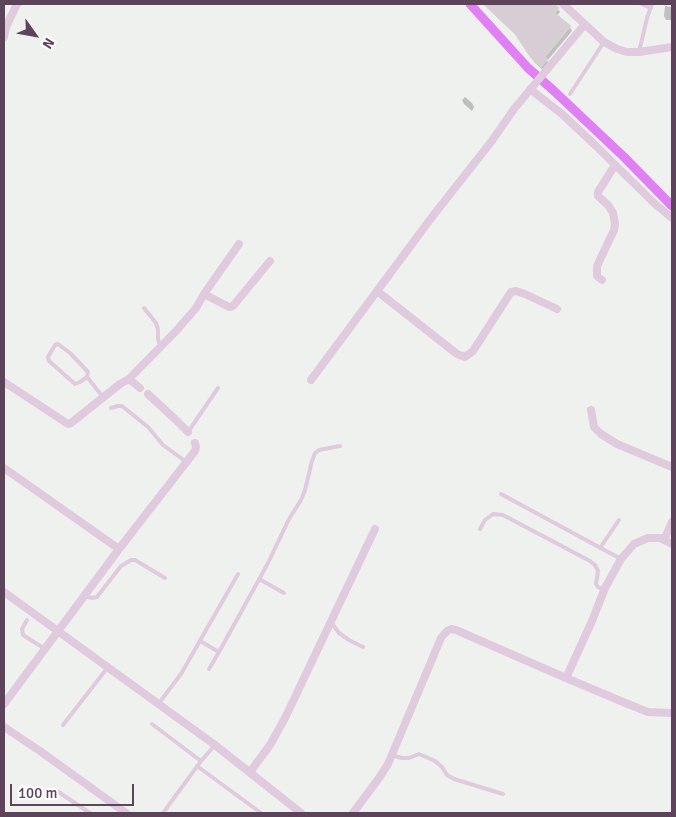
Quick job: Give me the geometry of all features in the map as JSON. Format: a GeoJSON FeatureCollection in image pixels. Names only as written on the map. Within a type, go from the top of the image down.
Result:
{"type":"FeatureCollection","features":[{"type":"Feature","properties":{"kind":"street"},"geometry":{"type":"LineString","coordinates":[[4,37],[17,4]]}},
{"type":"Feature","properties":{"kind":"street"},"geometry":{"type":"LineString","coordinates":[[563,4],[604,42],[617,49],[626,52],[639,52],[672,47]]}},
{"type":"Feature","properties":{"kind":"street"},"geometry":{"type":"LineString","coordinates":[[311,380],[514,109],[585,24]]}},
{"type":"Feature","properties":{"kind":"street"},"geometry":{"type":"LineString","coordinates":[[532,87],[672,218]]}},
{"type":"Feature","properties":{"kind":"street"},"geometry":{"type":"LineString","coordinates":[[602,280],[597,276],[597,266],[616,224],[613,213],[608,205],[598,196],[598,192],[614,164]]}},
{"type":"Feature","properties":{"kind":"street"},"geometry":{"type":"LineString","coordinates":[[4,382],[68,424],[71,423],[129,379],[161,347],[196,308],[239,244]]}},
{"type":"Feature","properties":{"kind":"street"},"geometry":{"type":"LineString","coordinates":[[204,294],[232,307],[270,261]]}},
{"type":"Feature","properties":{"kind":"street"},"geometry":{"type":"LineString","coordinates":[[377,291],[457,354],[465,357],[473,351],[511,292],[516,291],[526,294],[557,309]]}},
{"type":"Feature","properties":{"kind":"street"},"geometry":{"type":"LineString","coordinates":[[129,379],[140,388]]}},
{"type":"Feature","properties":{"kind":"street"},"geometry":{"type":"LineString","coordinates":[[148,394],[188,432]]}},
{"type":"Feature","properties":{"kind":"street"},"geometry":{"type":"LineString","coordinates":[[591,410],[594,426],[602,434],[617,444],[672,467]]}},
{"type":"Feature","properties":{"kind":"street"},"geometry":{"type":"LineString","coordinates":[[4,704],[194,451],[195,443]]}},
{"type":"Feature","properties":{"kind":"street"},"geometry":{"type":"LineString","coordinates":[[4,470],[119,549]]}},
{"type":"Feature","properties":{"kind":"street"},"geometry":{"type":"LineString","coordinates":[[664,540],[672,522]]}},
{"type":"Feature","properties":{"kind":"street"},"geometry":{"type":"LineString","coordinates":[[250,772],[270,745],[285,718],[375,529]]}},
{"type":"Feature","properties":{"kind":"street"},"geometry":{"type":"LineString","coordinates":[[566,678],[605,588],[621,559],[634,544],[648,538],[660,538],[672,544]]}},
{"type":"Feature","properties":{"kind":"street"},"geometry":{"type":"LineString","coordinates":[[4,592],[159,703],[301,813]]}},
{"type":"Feature","properties":{"kind":"street"},"geometry":{"type":"LineString","coordinates":[[353,813],[379,778],[392,755],[441,638],[451,629],[648,712],[672,714]]}},
{"type":"Feature","properties":{"kind":"street"},"geometry":{"type":"LineString","coordinates":[[4,727],[126,813]]}},
{"type":"Feature","properties":{"kind":"lane"},"geometry":{"type":"LineString","coordinates":[[639,52],[651,6],[642,4]]}},
{"type":"Feature","properties":{"kind":"lane"},"geometry":{"type":"LineString","coordinates":[[570,94],[604,42]]}},
{"type":"Feature","properties":{"kind":"lane"},"geometry":{"type":"LineString","coordinates":[[144,308],[156,322],[161,347]]}},
{"type":"Feature","properties":{"kind":"lane"},"geometry":{"type":"LineString","coordinates":[[87,377],[75,384],[49,361],[48,357],[55,345],[58,344],[70,353],[88,372],[87,377],[103,398]]}},
{"type":"Feature","properties":{"kind":"lane"},"geometry":{"type":"LineString","coordinates":[[188,432],[218,388]]}},
{"type":"Feature","properties":{"kind":"lane"},"geometry":{"type":"LineString","coordinates":[[111,408],[122,406],[148,427],[163,445],[185,461]]}},
{"type":"Feature","properties":{"kind":"lane"},"geometry":{"type":"LineString","coordinates":[[209,669],[301,500],[315,453],[319,450],[340,446]]}},
{"type":"Feature","properties":{"kind":"lane"},"geometry":{"type":"LineString","coordinates":[[501,494],[621,559]]}},
{"type":"Feature","properties":{"kind":"lane"},"geometry":{"type":"LineString","coordinates":[[480,529],[485,520],[493,514],[503,515],[590,561],[598,571],[596,584],[600,588],[605,588]]}},
{"type":"Feature","properties":{"kind":"lane"},"geometry":{"type":"LineString","coordinates":[[600,548],[619,520]]}},
{"type":"Feature","properties":{"kind":"lane"},"geometry":{"type":"LineString","coordinates":[[84,596],[97,597],[121,566],[131,560],[135,560],[165,578]]}},
{"type":"Feature","properties":{"kind":"lane"},"geometry":{"type":"LineString","coordinates":[[159,703],[181,674],[238,574]]}},
{"type":"Feature","properties":{"kind":"lane"},"geometry":{"type":"LineString","coordinates":[[259,579],[284,593]]}},
{"type":"Feature","properties":{"kind":"lane"},"geometry":{"type":"LineString","coordinates":[[27,620],[22,630],[23,634],[45,649]]}},
{"type":"Feature","properties":{"kind":"lane"},"geometry":{"type":"LineString","coordinates":[[331,622],[339,633],[363,647]]}},
{"type":"Feature","properties":{"kind":"lane"},"geometry":{"type":"LineString","coordinates":[[200,641],[219,652]]}},
{"type":"Feature","properties":{"kind":"lane"},"geometry":{"type":"LineString","coordinates":[[63,726],[108,667]]}},
{"type":"Feature","properties":{"kind":"lane"},"geometry":{"type":"LineString","coordinates":[[152,724],[201,761]]}},
{"type":"Feature","properties":{"kind":"lane"},"geometry":{"type":"LineString","coordinates":[[163,813],[196,766],[215,745]]}},
{"type":"Feature","properties":{"kind":"lane"},"geometry":{"type":"LineString","coordinates":[[392,755],[409,758],[419,754],[435,761],[454,779],[503,794]]}},
{"type":"Feature","properties":{"kind":"lane"},"geometry":{"type":"LineString","coordinates":[[196,766],[261,813]]}},
{"type":"Feature","properties":{"kind":"lane"},"geometry":{"type":"LineString","coordinates":[[57,791],[90,813]]}},
{"type":"Feature","properties":{"kind":"building"},"geometry":{"type":"Polygon","coordinates":[[[484,4],[556,4],[559,8],[555,13],[571,26],[545,57],[548,59],[541,67],[531,58],[515,34],[484,4]]]}},
{"type":"Feature","properties":{"kind":"waterway"},"geometry":{"type":"LineString","coordinates":[[470,4],[528,68],[624,157],[672,206]]}}]}
